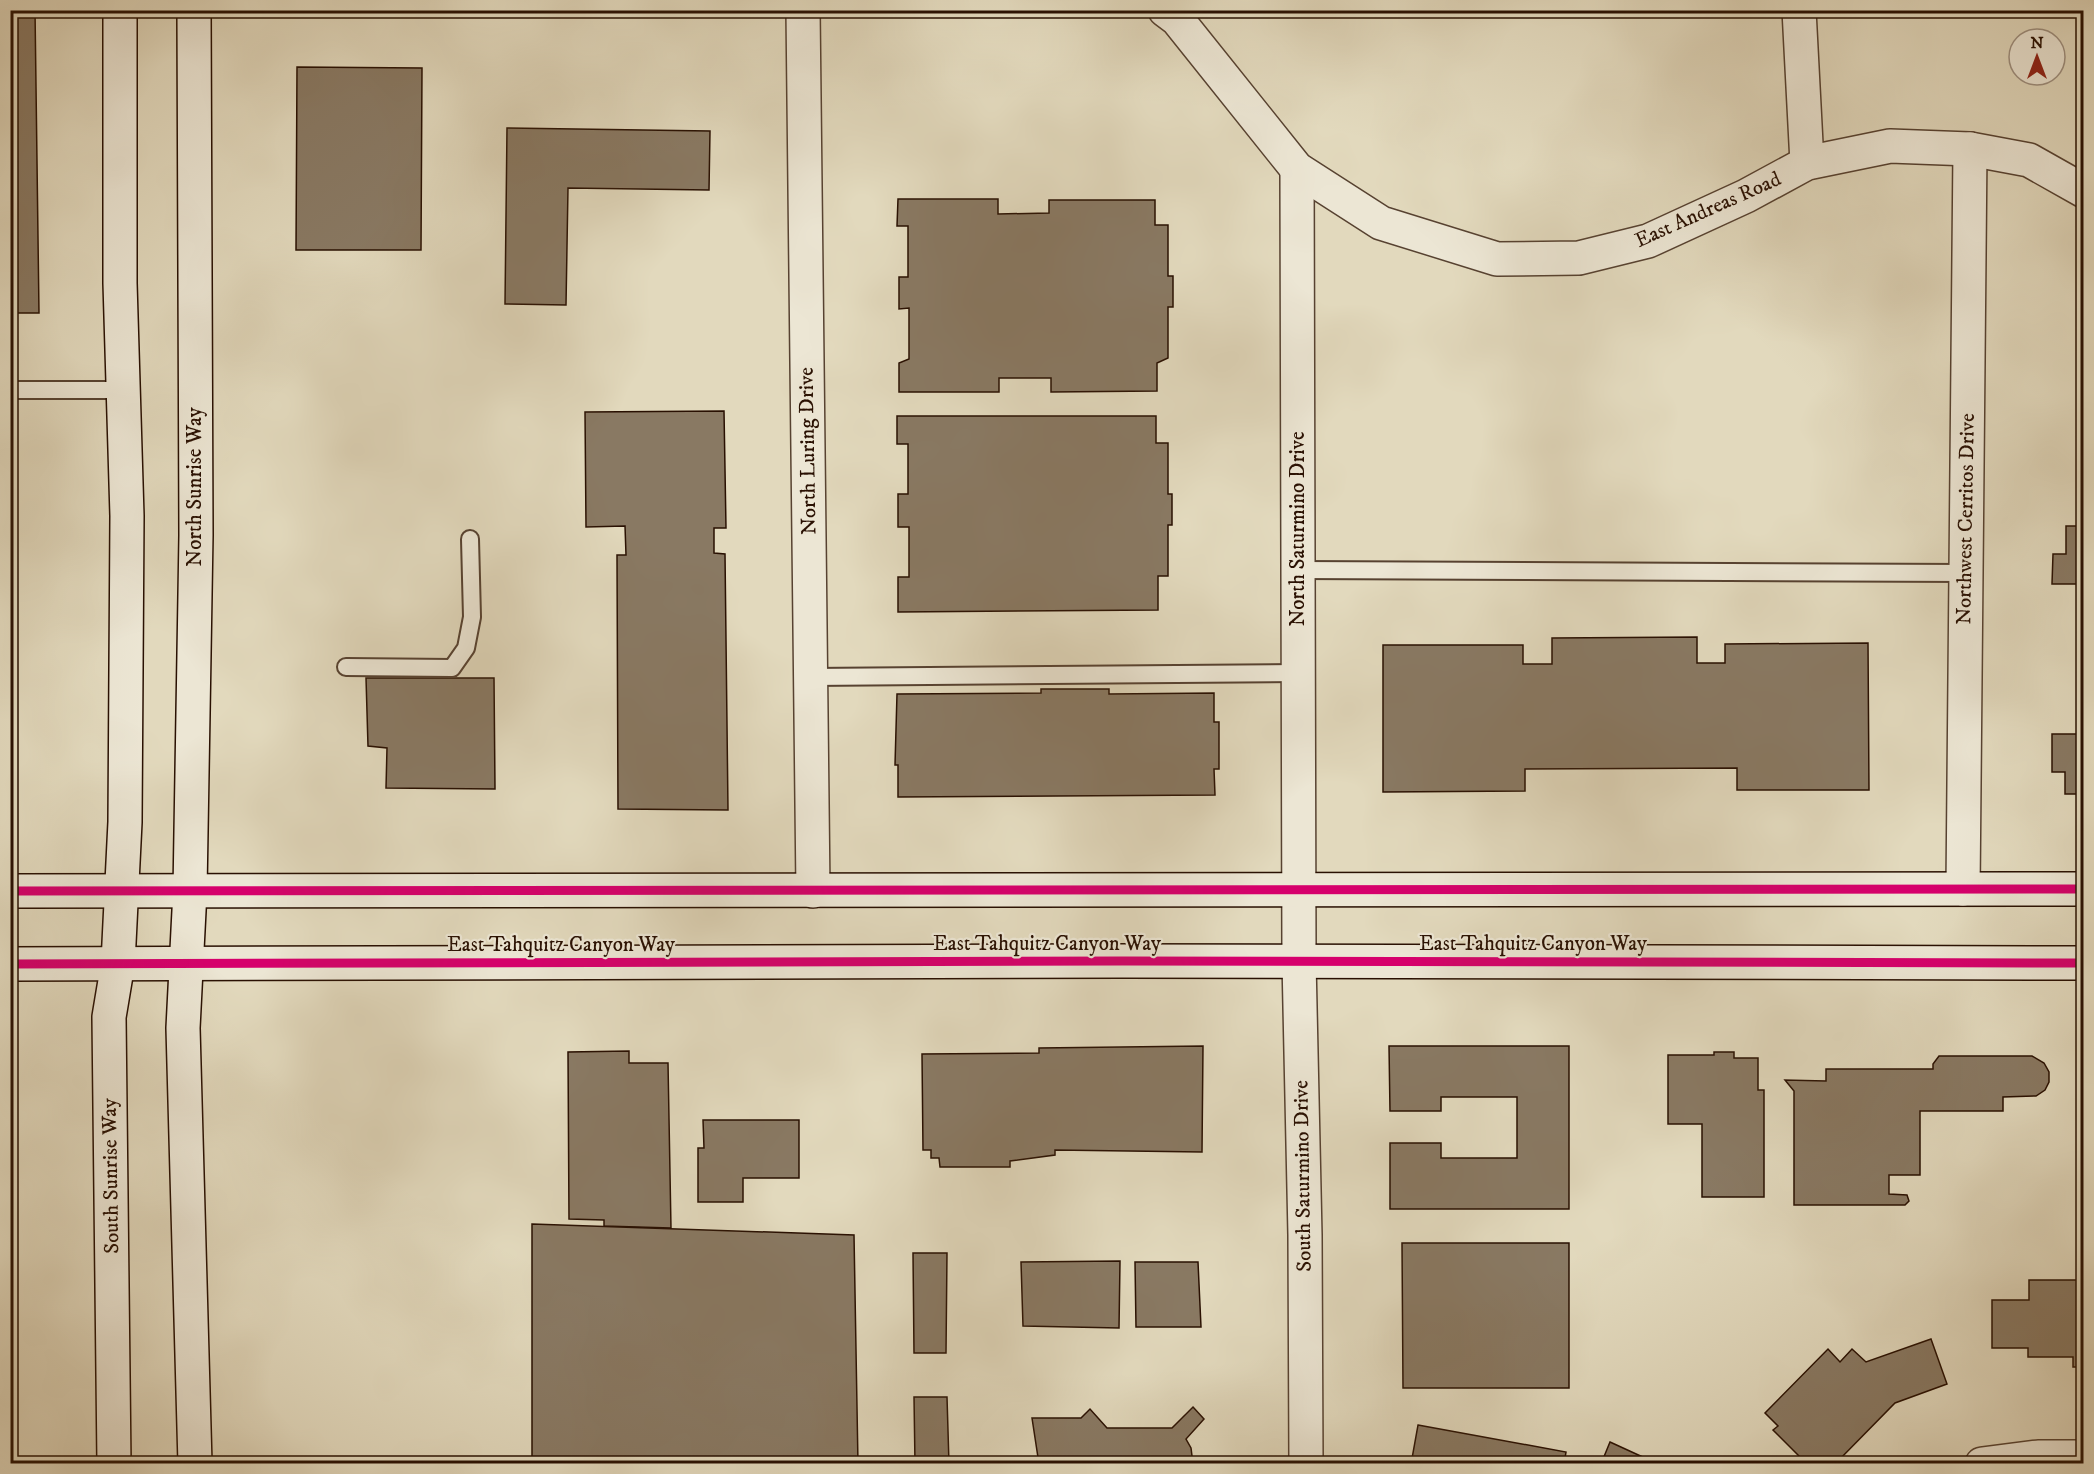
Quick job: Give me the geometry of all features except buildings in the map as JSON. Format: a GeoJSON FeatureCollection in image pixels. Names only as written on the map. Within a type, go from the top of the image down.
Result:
{"type":"FeatureCollection","features":[{"type":"Feature","properties":{"kind":"main road"},"geometry":{"type":"LineString","coordinates":[[120,10],[120,271],[128,516],[123,890]]}},
{"type":"Feature","properties":{"kind":"main road","name":"North Sunrise Way"},"geometry":{"type":"LineString","coordinates":[[186,963],[190,891],[196,535],[194,10]]}},
{"type":"Feature","properties":{"kind":"main road","name":"North Luring Drive"},"geometry":{"type":"LineString","coordinates":[[803,10],[813,891]]}},
{"type":"Feature","properties":{"kind":"main road","name":"East Andreas Road"},"geometry":{"type":"LineString","coordinates":[[1165,10],[1177,19],[1297,169],[1381,223],[1497,260],[1579,258],[1648,241],[1746,196],[1807,163],[1890,146],[1970,149],[2029,160],[2084,191]]}},
{"type":"Feature","properties":{"kind":"main road"},"geometry":{"type":"LineString","coordinates":[[1799,10],[1807,163]]}},
{"type":"Feature","properties":{"kind":"main road","name":"Northwest Cerritos Drive"},"geometry":{"type":"LineString","coordinates":[[1963,889],[1970,149]]}},
{"type":"Feature","properties":{"kind":"main road","name":"North Saturmino Drive"},"geometry":{"type":"LineString","coordinates":[[1297,169],[1299,889]]}},
{"type":"Feature","properties":{"kind":"main road","name":"South Saturmino Drive"},"geometry":{"type":"LineString","coordinates":[[1299,889],[1305,1223],[1306,1464]]}},
{"type":"Feature","properties":{"kind":"main road"},"geometry":{"type":"LineString","coordinates":[[10,891],[2084,889]]}},
{"type":"Feature","properties":{"kind":"main road","name":"South Sunrise Way"},"geometry":{"type":"LineString","coordinates":[[114,1464],[109,1017],[118,963],[123,890]]}},
{"type":"Feature","properties":{"kind":"main road"},"geometry":{"type":"LineString","coordinates":[[186,963],[183,1028],[195,1464]]}},
{"type":"Feature","properties":{"kind":"main road","name":"East Tahquitz Canyon Way"},"geometry":{"type":"LineString","coordinates":[[10,964],[2084,963]]}},
{"type":"Feature","properties":{"kind":"main road"},"geometry":{"type":"LineString","coordinates":[[1982,1464],[1987,1461],[2084,1456]]}},
{"type":"Feature","properties":{"kind":"lane"},"geometry":{"type":"LineString","coordinates":[[10,390],[124,390]]}},
{"type":"Feature","properties":{"kind":"lane"},"geometry":{"type":"LineString","coordinates":[[346,667],[452,668],[466,648],[472,617],[470,539]]}},
{"type":"Feature","properties":{"kind":"lane"},"geometry":{"type":"LineString","coordinates":[[1298,570],[1966,573]]}},
{"type":"Feature","properties":{"kind":"lane"},"geometry":{"type":"LineString","coordinates":[[810,677],[1299,673]]}},
{"type":"Feature","properties":{"kind":"cycle path"},"geometry":{"type":"LineString","coordinates":[[10,891],[2084,889]]}},
{"type":"Feature","properties":{"kind":"cycle path"},"geometry":{"type":"LineString","coordinates":[[10,964],[1122,961],[2084,963]]}}]}
